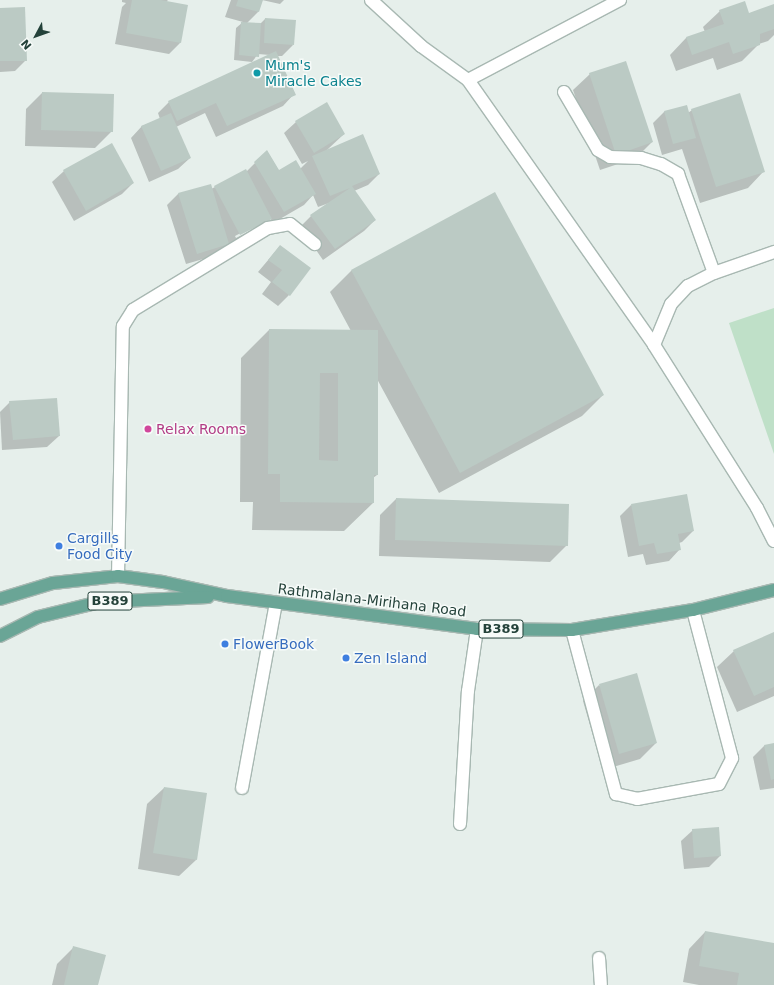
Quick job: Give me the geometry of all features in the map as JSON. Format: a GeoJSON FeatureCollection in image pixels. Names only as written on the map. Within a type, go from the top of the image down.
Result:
{"type":"FeatureCollection","features":[{"type":"Feature","properties":{"kind":"main road","name":"Rathmalana-Mirihana Road"},"geometry":{"type":"LineString","coordinates":[[0,599],[53,583],[118,576],[163,582],[227,596],[276,604],[477,629],[572,630],[693,610],[774,590]]}},
{"type":"Feature","properties":{"kind":"main road","name":"Rathmalana-Mirihana Road"},"geometry":{"type":"LineString","coordinates":[[0,636],[38,617],[100,602],[150,598],[227,596]]}},
{"type":"Feature","properties":{"kind":"street"},"geometry":{"type":"LineString","coordinates":[[371,0],[421,46],[468,80],[654,345],[757,508],[774,541]]}},
{"type":"Feature","properties":{"kind":"street"},"geometry":{"type":"LineString","coordinates":[[468,80],[620,0]]}},
{"type":"Feature","properties":{"kind":"street"},"geometry":{"type":"LineString","coordinates":[[564,92],[598,150],[610,157],[641,158],[661,164],[678,174],[714,273]]}},
{"type":"Feature","properties":{"kind":"street"},"geometry":{"type":"LineString","coordinates":[[118,576],[123,326],[133,310],[268,228],[290,224],[315,244]]}},
{"type":"Feature","properties":{"kind":"street"},"geometry":{"type":"LineString","coordinates":[[654,345],[671,304],[688,286],[714,273],[774,252]]}},
{"type":"Feature","properties":{"kind":"street"},"geometry":{"type":"LineString","coordinates":[[242,788],[276,604]]}},
{"type":"Feature","properties":{"kind":"street"},"geometry":{"type":"LineString","coordinates":[[572,630],[616,794],[637,799],[719,784],[732,758],[693,610]]}},
{"type":"Feature","properties":{"kind":"street"},"geometry":{"type":"LineString","coordinates":[[460,824],[468,691],[477,629]]}},
{"type":"Feature","properties":{"kind":"street"},"geometry":{"type":"LineString","coordinates":[[599,958],[601,985]]}},
{"type":"Feature","properties":{"kind":"green space"},"geometry":{"type":"Polygon","coordinates":[[[774,308],[774,454],[729,323],[774,308]]]}},
{"type":"Feature","properties":{"kind":"building"},"geometry":{"type":"Polygon","coordinates":[[[132,0],[161,0],[188,5],[181,43],[126,33],[132,0]]]}},
{"type":"Feature","properties":{"kind":"building"},"geometry":{"type":"Polygon","coordinates":[[[238,0],[263,0],[259,12],[236,6],[238,0]]]}},
{"type":"Feature","properties":{"kind":"building"},"geometry":{"type":"Polygon","coordinates":[[[745,1],[749,13],[774,4],[774,29],[760,34],[760,45],[733,54],[729,42],[692,55],[686,37],[724,24],[719,10],[745,1]]]}},
{"type":"Feature","properties":{"kind":"building"},"geometry":{"type":"Polygon","coordinates":[[[25,7],[27,61],[0,61],[0,8],[25,7]]]}},
{"type":"Feature","properties":{"kind":"building"},"geometry":{"type":"Polygon","coordinates":[[[265,18],[296,20],[294,45],[264,43],[265,18]]]}},
{"type":"Feature","properties":{"kind":"building"},"geometry":{"type":"Polygon","coordinates":[[[241,22],[261,23],[259,57],[239,55],[241,22]]]}},
{"type":"Feature","properties":{"kind":"building","name":"Mum's Miracle Cakes"},"geometry":{"type":"Polygon","coordinates":[[[276,51],[296,95],[227,126],[216,103],[177,121],[168,101],[276,51]]]}},
{"type":"Feature","properties":{"kind":"building"},"geometry":{"type":"Polygon","coordinates":[[[626,61],[653,142],[616,155],[589,73],[626,61]]]}},
{"type":"Feature","properties":{"kind":"building"},"geometry":{"type":"Polygon","coordinates":[[[42,92],[114,94],[113,132],[41,130],[42,92]]]}},
{"type":"Feature","properties":{"kind":"building"},"geometry":{"type":"Polygon","coordinates":[[[740,93],[765,172],[716,187],[691,109],[740,93]]]}},
{"type":"Feature","properties":{"kind":"building"},"geometry":{"type":"Polygon","coordinates":[[[327,102],[345,134],[314,153],[295,121],[327,102]]]}},
{"type":"Feature","properties":{"kind":"building"},"geometry":{"type":"Polygon","coordinates":[[[687,105],[696,138],[673,144],[664,111],[687,105]]]}},
{"type":"Feature","properties":{"kind":"building"},"geometry":{"type":"Polygon","coordinates":[[[171,113],[191,158],[161,171],[141,126],[171,113]]]}},
{"type":"Feature","properties":{"kind":"building"},"geometry":{"type":"Polygon","coordinates":[[[363,134],[380,174],[352,186],[376,220],[335,249],[310,215],[350,188],[330,196],[312,156],[363,134]]]}},
{"type":"Feature","properties":{"kind":"building"},"geometry":{"type":"Polygon","coordinates":[[[112,143],[134,183],[86,211],[63,170],[112,143]]]}},
{"type":"Feature","properties":{"kind":"building"},"geometry":{"type":"Polygon","coordinates":[[[267,150],[279,170],[296,160],[316,194],[284,212],[254,162],[267,150]]]}},
{"type":"Feature","properties":{"kind":"building"},"geometry":{"type":"Polygon","coordinates":[[[246,169],[272,219],[240,235],[214,186],[246,169]]]}},
{"type":"Feature","properties":{"kind":"building"},"geometry":{"type":"Polygon","coordinates":[[[211,184],[229,244],[197,254],[178,193],[211,184]]]}},
{"type":"Feature","properties":{"kind":"building"},"geometry":{"type":"Polygon","coordinates":[[[495,192],[604,395],[460,473],[351,270],[495,192]]]}},
{"type":"Feature","properties":{"kind":"building"},"geometry":{"type":"Polygon","coordinates":[[[280,245],[311,268],[290,296],[272,282],[282,270],[268,260],[280,245]]]}},
{"type":"Feature","properties":{"kind":"building"},"geometry":{"type":"Polygon","coordinates":[[[269,329],[378,330],[378,475],[374,475],[374,503],[280,502],[280,474],[268,474],[269,329]],[[320,373],[319,460],[338,461],[338,373],[320,373]]]}},
{"type":"Feature","properties":{"kind":"building"},"geometry":{"type":"Polygon","coordinates":[[[57,398],[60,436],[13,440],[9,401],[57,398]]]}},
{"type":"Feature","properties":{"kind":"building"},"geometry":{"type":"Polygon","coordinates":[[[687,494],[694,531],[678,534],[681,550],[657,554],[654,543],[639,546],[631,504],[687,494]]]}},
{"type":"Feature","properties":{"kind":"building"},"geometry":{"type":"Polygon","coordinates":[[[396,498],[569,504],[568,546],[395,540],[396,498]]]}},
{"type":"Feature","properties":{"kind":"building"},"geometry":{"type":"Polygon","coordinates":[[[774,632],[774,687],[754,696],[733,650],[774,632]]]}},
{"type":"Feature","properties":{"kind":"building"},"geometry":{"type":"Polygon","coordinates":[[[637,673],[657,743],[619,754],[599,684],[637,673]]]}},
{"type":"Feature","properties":{"kind":"building"},"geometry":{"type":"Polygon","coordinates":[[[774,743],[774,779],[771,780],[764,745],[774,743]]]}},
{"type":"Feature","properties":{"kind":"building"},"geometry":{"type":"Polygon","coordinates":[[[164,787],[207,793],[197,860],[153,853],[164,787]]]}},
{"type":"Feature","properties":{"kind":"building"},"geometry":{"type":"Polygon","coordinates":[[[719,827],[721,856],[694,858],[692,829],[719,827]]]}},
{"type":"Feature","properties":{"kind":"building"},"geometry":{"type":"Polygon","coordinates":[[[705,931],[774,943],[774,985],[737,985],[739,973],[699,966],[705,931]]]}},
{"type":"Feature","properties":{"kind":"building"},"geometry":{"type":"Polygon","coordinates":[[[73,946],[106,955],[98,985],[64,985],[73,946]]]}},
{"type":"Feature","properties":{"kind":"place","name":"Mum's Miracle Cakes"},"geometry":{"type":"Point","coordinates":[257,73]}},
{"type":"Feature","properties":{"kind":"place","name":"Relax Rooms"},"geometry":{"type":"Point","coordinates":[148,429]}},
{"type":"Feature","properties":{"kind":"place","name":"Cargills Food City"},"geometry":{"type":"Point","coordinates":[59,546]}},
{"type":"Feature","properties":{"kind":"place","name":"FlowerBook"},"geometry":{"type":"Point","coordinates":[225,644]}},
{"type":"Feature","properties":{"kind":"place","name":"Zen Island"},"geometry":{"type":"Point","coordinates":[346,658]}}]}
